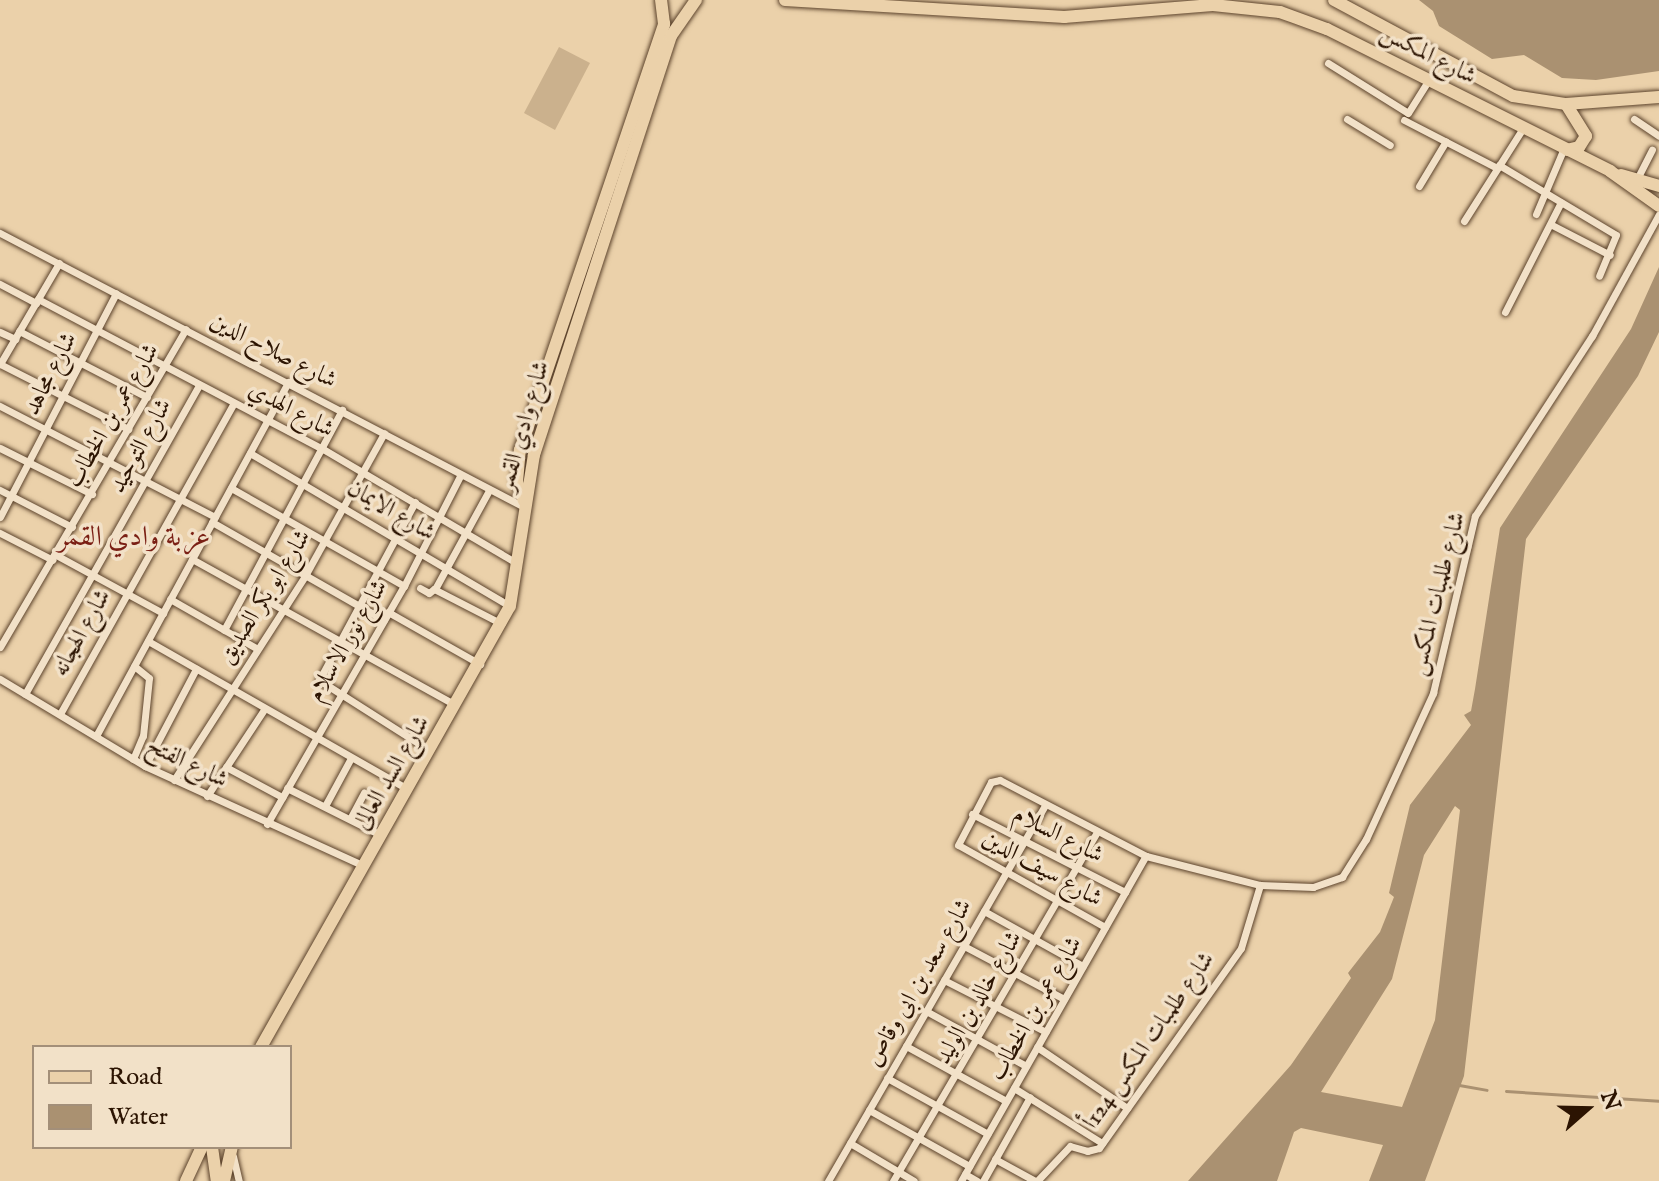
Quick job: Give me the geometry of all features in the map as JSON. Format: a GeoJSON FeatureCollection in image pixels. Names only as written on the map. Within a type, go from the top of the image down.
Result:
{"type":"FeatureCollection","features":[{"type":"Feature","properties":{"kind":"main road","name":"شارع وادي القمر"},"geometry":{"type":"LineString","coordinates":[[526,508],[517,482],[520,450],[664,24],[661,0]]}},
{"type":"Feature","properties":{"kind":"main road","name":"شارع وادي القمر"},"geometry":{"type":"LineString","coordinates":[[526,508],[534,455],[671,36],[696,0]]}},
{"type":"Feature","properties":{"kind":"main road","name":"شارع المكس"},"geometry":{"type":"LineString","coordinates":[[785,0],[1064,17],[1247,6],[1312,22],[1610,171],[1659,206]]}},
{"type":"Feature","properties":{"kind":"main road"},"geometry":{"type":"LineString","coordinates":[[954,0],[977,14]]}},
{"type":"Feature","properties":{"kind":"main road","name":"شارع المكس"},"geometry":{"type":"LineString","coordinates":[[1334,0],[1513,96],[1566,104],[1659,97]]}},
{"type":"Feature","properties":{"kind":"main road"},"geometry":{"type":"LineString","coordinates":[[1565,149],[1579,147],[1586,136],[1566,104]]}},
{"type":"Feature","properties":{"kind":"main road","name":"شارع المكس"},"geometry":{"type":"LineString","coordinates":[[1610,171],[1659,186]]}},
{"type":"Feature","properties":{"kind":"main road","name":"شارع السد العالى"},"geometry":{"type":"LineString","coordinates":[[262,1045],[502,624],[520,565],[526,508]]}},
{"type":"Feature","properties":{"kind":"main road"},"geometry":{"type":"LineString","coordinates":[[186,1181],[201,1149]]}},
{"type":"Feature","properties":{"kind":"main road"},"geometry":{"type":"LineString","coordinates":[[213,1149],[222,1180]]}},
{"type":"Feature","properties":{"kind":"main road"},"geometry":{"type":"LineString","coordinates":[[222,1180],[232,1149]]}},
{"type":"Feature","properties":{"kind":"street"},"geometry":{"type":"LineString","coordinates":[[1328,63],[1446,141],[1498,166],[1614,233],[1617,240],[1599,276]]}},
{"type":"Feature","properties":{"kind":"street"},"geometry":{"type":"LineString","coordinates":[[1406,117],[1429,79]]}},
{"type":"Feature","properties":{"kind":"street"},"geometry":{"type":"LineString","coordinates":[[1347,119],[1390,145]]}},
{"type":"Feature","properties":{"kind":"street"},"geometry":{"type":"LineString","coordinates":[[1634,119],[1659,136]]}},
{"type":"Feature","properties":{"kind":"street"},"geometry":{"type":"LineString","coordinates":[[1464,221],[1523,128]]}},
{"type":"Feature","properties":{"kind":"street"},"geometry":{"type":"LineString","coordinates":[[1419,186],[1446,141]]}},
{"type":"Feature","properties":{"kind":"street"},"geometry":{"type":"LineString","coordinates":[[1536,214],[1565,149]]}},
{"type":"Feature","properties":{"kind":"street"},"geometry":{"type":"LineString","coordinates":[[1637,179],[1652,150]]}},
{"type":"Feature","properties":{"kind":"street"},"geometry":{"type":"LineString","coordinates":[[1505,312],[1552,225],[1561,202]]}},
{"type":"Feature","properties":{"kind":"street","name":"شارع طلمبات المكس"},"geometry":{"type":"LineString","coordinates":[[1260,885],[1323,886],[1349,870],[1433,693],[1475,516],[1592,336],[1659,214]]}},
{"type":"Feature","properties":{"kind":"street"},"geometry":{"type":"LineString","coordinates":[[1552,225],[1610,255]]}},
{"type":"Feature","properties":{"kind":"street","name":"شارع صلاح الدين"},"geometry":{"type":"LineString","coordinates":[[0,233],[342,410],[488,492],[526,508]]}},
{"type":"Feature","properties":{"kind":"street"},"geometry":{"type":"LineString","coordinates":[[59,263],[0,364],[128,429]]}},
{"type":"Feature","properties":{"kind":"street","name":"شارع الهدي"},"geometry":{"type":"LineString","coordinates":[[0,284],[97,329],[323,449],[520,565]]}},
{"type":"Feature","properties":{"kind":"street","name":"شارع مجاهد"},"geometry":{"type":"LineString","coordinates":[[0,517],[116,293]]}},
{"type":"Feature","properties":{"kind":"street","name":"شارع عمر بن الخطاب"},"geometry":{"type":"LineString","coordinates":[[0,647],[55,558],[186,329]]}},
{"type":"Feature","properties":{"kind":"street"},"geometry":{"type":"LineString","coordinates":[[0,332],[17,335],[147,397]]}},
{"type":"Feature","properties":{"kind":"street"},"geometry":{"type":"LineString","coordinates":[[96,736],[288,382]]}},
{"type":"Feature","properties":{"kind":"street","name":"شارع التوحيد"},"geometry":{"type":"LineString","coordinates":[[25,694],[199,385]]}},
{"type":"Feature","properties":{"kind":"street","name":"شارع الهجانه"},"geometry":{"type":"LineString","coordinates":[[60,714],[234,403]]}},
{"type":"Feature","properties":{"kind":"street"},"geometry":{"type":"LineString","coordinates":[[0,406],[180,499],[358,605],[386,616],[480,665]]}},
{"type":"Feature","properties":{"kind":"street"},"geometry":{"type":"LineString","coordinates":[[224,630],[305,485],[342,410]]}},
{"type":"Feature","properties":{"kind":"street","name":"شارع ابو بكر الصديق"},"geometry":{"type":"LineString","coordinates":[[174,780],[282,606],[306,574],[384,433]]}},
{"type":"Feature","properties":{"kind":"street"},"geometry":{"type":"LineString","coordinates":[[0,448],[92,494]]}},
{"type":"Feature","properties":{"kind":"street","name":"شارع الايمان"},"geometry":{"type":"LineString","coordinates":[[250,453],[510,606]]}},
{"type":"Feature","properties":{"kind":"street","name":"شارع نور الاسلام"},"geometry":{"type":"LineString","coordinates":[[267,824],[404,586],[418,550],[460,476]]}},
{"type":"Feature","properties":{"kind":"street"},"geometry":{"type":"LineString","coordinates":[[231,488],[404,586]]}},
{"type":"Feature","properties":{"kind":"street"},"geometry":{"type":"LineString","coordinates":[[0,490],[72,527]]}},
{"type":"Feature","properties":{"kind":"street"},"geometry":{"type":"LineString","coordinates":[[435,589],[488,492]]}},
{"type":"Feature","properties":{"kind":"street"},"geometry":{"type":"LineString","coordinates":[[415,502],[319,677],[322,686],[430,750]]}},
{"type":"Feature","properties":{"kind":"street"},"geometry":{"type":"LineString","coordinates":[[0,533],[92,574],[163,613]]}},
{"type":"Feature","properties":{"kind":"street"},"geometry":{"type":"LineString","coordinates":[[192,559],[282,606],[456,706]]}},
{"type":"Feature","properties":{"kind":"street"},"geometry":{"type":"LineString","coordinates":[[420,588],[435,589],[502,624]]}},
{"type":"Feature","properties":{"kind":"street"},"geometry":{"type":"LineString","coordinates":[[170,599],[256,648]]}},
{"type":"Feature","properties":{"kind":"street"},"geometry":{"type":"LineString","coordinates":[[148,641],[407,789]]}},
{"type":"Feature","properties":{"kind":"street"},"geometry":{"type":"LineString","coordinates":[[133,759],[143,736],[149,676],[134,666]]}},
{"type":"Feature","properties":{"kind":"street"},"geometry":{"type":"LineString","coordinates":[[145,766],[196,669]]}},
{"type":"Feature","properties":{"kind":"street","name":"شارع الفتح"},"geometry":{"type":"LineString","coordinates":[[0,679],[145,766],[364,866]]}},
{"type":"Feature","properties":{"kind":"street"},"geometry":{"type":"LineString","coordinates":[[207,796],[265,708]]}},
{"type":"Feature","properties":{"kind":"street"},"geometry":{"type":"LineString","coordinates":[[143,736],[157,743]]}},
{"type":"Feature","properties":{"kind":"street"},"geometry":{"type":"LineString","coordinates":[[325,806],[351,758]]}},
{"type":"Feature","properties":{"kind":"street"},"geometry":{"type":"LineString","coordinates":[[226,767],[282,797]]}},
{"type":"Feature","properties":{"kind":"street"},"geometry":{"type":"LineString","coordinates":[[972,814],[991,782],[1000,780],[1146,856],[1260,885]]}},
{"type":"Feature","properties":{"kind":"street"},"geometry":{"type":"LineString","coordinates":[[287,788],[381,835]]}},
{"type":"Feature","properties":{"kind":"street"},"geometry":{"type":"LineString","coordinates":[[350,819],[364,793]]}},
{"type":"Feature","properties":{"kind":"street","name":"شارع سعد بن ابى وقاص"},"geometry":{"type":"LineString","coordinates":[[832,1179],[1045,805]]}},
{"type":"Feature","properties":{"kind":"street","name":"شارع السلام"},"geometry":{"type":"LineString","coordinates":[[972,814],[1125,892]]}},
{"type":"Feature","properties":{"kind":"street","name":"شارع سيف الدين"},"geometry":{"type":"LineString","coordinates":[[972,814],[957,841],[960,846],[1105,927]]}},
{"type":"Feature","properties":{"kind":"street","name":"شارع خالد بن الوليد"},"geometry":{"type":"LineString","coordinates":[[893,1181],[959,1075],[1097,832]]}},
{"type":"Feature","properties":{"kind":"street","name":"شارع عمر بن الخطاب"},"geometry":{"type":"LineString","coordinates":[[965,1174],[1146,856]]}},
{"type":"Feature","properties":{"kind":"street","name":"شارع طلمبات المكس 124أ"},"geometry":{"type":"LineString","coordinates":[[1036,1181],[1065,1148],[1093,1151],[1102,1143],[1241,948],[1260,885]]}},
{"type":"Feature","properties":{"kind":"street"},"geometry":{"type":"LineString","coordinates":[[984,911],[1083,966]]}},
{"type":"Feature","properties":{"kind":"street"},"geometry":{"type":"LineString","coordinates":[[964,946],[1064,999]]}},
{"type":"Feature","properties":{"kind":"street"},"geometry":{"type":"LineString","coordinates":[[944,980],[1046,1032]]}},
{"type":"Feature","properties":{"kind":"street"},"geometry":{"type":"LineString","coordinates":[[926,1011],[1026,1066]]}},
{"type":"Feature","properties":{"kind":"street"},"geometry":{"type":"LineString","coordinates":[[906,1046],[1006,1101]]}},
{"type":"Feature","properties":{"kind":"street"},"geometry":{"type":"LineString","coordinates":[[1037,1047],[1127,1108]]}},
{"type":"Feature","properties":{"kind":"street"},"geometry":{"type":"LineString","coordinates":[[887,1078],[988,1134]]}},
{"type":"Feature","properties":{"kind":"street"},"geometry":{"type":"LineString","coordinates":[[1014,1088],[1102,1143]]}},
{"type":"Feature","properties":{"kind":"street"},"geometry":{"type":"LineString","coordinates":[[869,1110],[920,1139],[965,1174],[980,1181],[1030,1097]]}},
{"type":"Feature","properties":{"kind":"street"},"geometry":{"type":"LineString","coordinates":[[850,1143],[914,1181]]}},
{"type":"Feature","properties":{"kind":"street"},"geometry":{"type":"LineString","coordinates":[[995,1159],[1036,1181]]}},
{"type":"Feature","properties":{"kind":"shaded area"},"geometry":{"type":"Polygon","coordinates":[[[559,47],[590,63],[555,130],[524,113],[559,47]]]}},
{"type":"Feature","properties":{"kind":"water"},"geometry":{"type":"Polygon","coordinates":[[[1419,0],[1659,0],[1659,71],[1596,80],[1562,78],[1524,55],[1492,59],[1439,26],[1433,11],[1419,0]]]}},
{"type":"Feature","properties":{"kind":"water"},"geometry":{"type":"Polygon","coordinates":[[[1659,267],[1659,332],[1638,376],[1526,539],[1464,1076],[1425,1181],[1369,1181],[1383,1145],[1301,1128],[1294,1132],[1277,1181],[1188,1181],[1291,1065],[1351,978],[1348,973],[1380,932],[1394,897],[1389,893],[1410,805],[1471,725],[1464,715],[1471,711],[1500,528],[1631,329],[1659,267]],[[1455,806],[1424,855],[1392,979],[1321,1092],[1402,1107],[1435,1020],[1460,810],[1455,806]]]}},
{"type":"Feature","properties":{"kind":"waterway"},"geometry":{"type":"LineString","coordinates":[[1459,1085],[1487,1090]]}},
{"type":"Feature","properties":{"kind":"waterway"},"geometry":{"type":"LineString","coordinates":[[1506,1091],[1659,1101]]}},
{"type":"Feature","properties":{"kind":"district","name":"عزبة وادي القمر"},"geometry":{"type":"Point","coordinates":[134,538]}}]}
